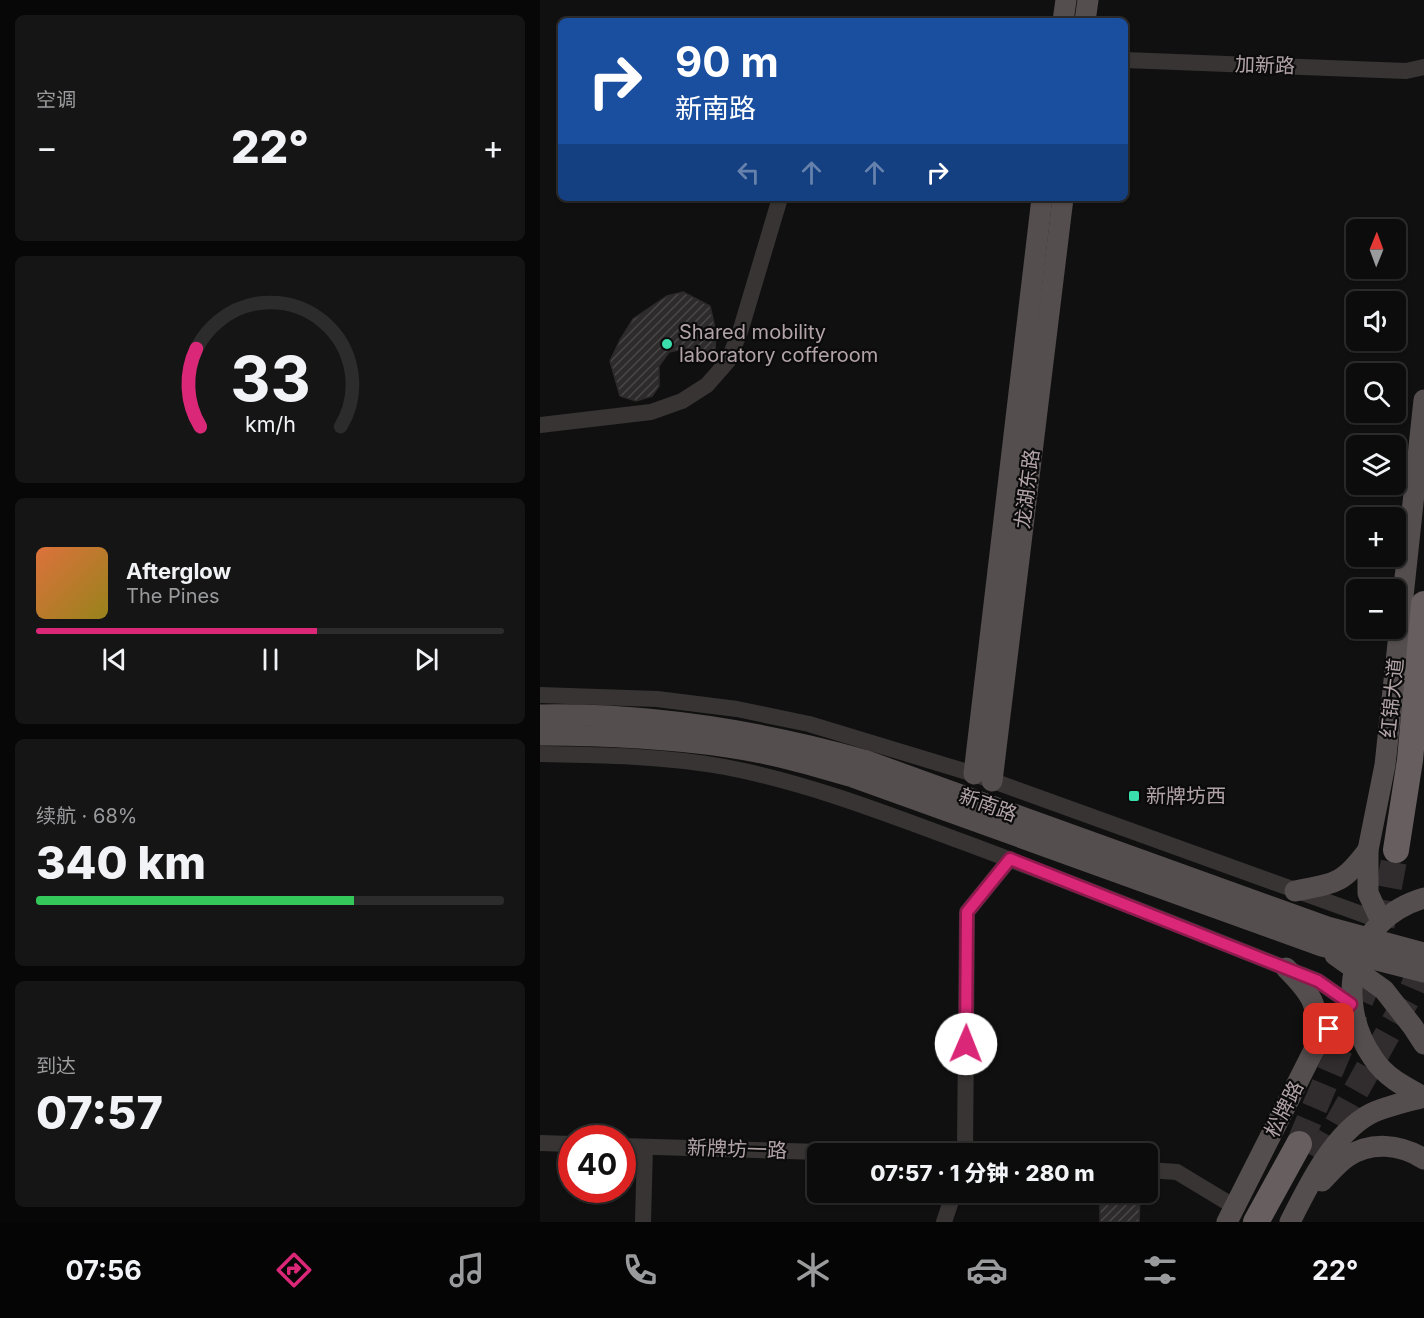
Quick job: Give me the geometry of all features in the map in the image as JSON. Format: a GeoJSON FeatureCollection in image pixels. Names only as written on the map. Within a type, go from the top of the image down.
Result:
{"type":"FeatureCollection","features":[{"type":"Feature","properties":{"kind":"highway","name":"红锦大道"},"geometry":{"type":"LineString","coordinates":[[1396,850],[1410,760],[1424,604]]}},
{"type":"Feature","properties":{"kind":"highway","name":"松牌路"},"geometry":{"type":"LineString","coordinates":[[1256,1222],[1299,1144]]}},
{"type":"Feature","properties":{"kind":"main road"},"geometry":{"type":"LineString","coordinates":[[1063,18],[1066,0]]}},
{"type":"Feature","properties":{"kind":"main road"},"geometry":{"type":"LineString","coordinates":[[1085,18],[1088,0]]}},
{"type":"Feature","properties":{"kind":"main road","name":"龙湖东路"},"geometry":{"type":"LineString","coordinates":[[983,777],[1042,201]]}},
{"type":"Feature","properties":{"kind":"main road","name":"龙湖东路"},"geometry":{"type":"LineString","coordinates":[[983,777],[1063,201]]}},
{"type":"Feature","properties":{"kind":"main road","name":"红锦大道"},"geometry":{"type":"LineString","coordinates":[[1381,921],[1368,893],[1368,850],[1385,765],[1424,400]]}},
{"type":"Feature","properties":{"kind":"main road","name":"新南路"},"geometry":{"type":"LineString","coordinates":[[540,715],[653,719],[735,729],[805,743],[864,760],[1327,927],[1424,953]]}},
{"type":"Feature","properties":{"kind":"main road","name":"新南路"},"geometry":{"type":"LineString","coordinates":[[540,735],[652,739],[730,747],[798,761],[853,777],[1322,946],[1424,972]]}},
{"type":"Feature","properties":{"kind":"main road"},"geometry":{"type":"LineString","coordinates":[[1296,891],[1340,880],[1353,870],[1368,850]]}},
{"type":"Feature","properties":{"kind":"main road"},"geometry":{"type":"LineString","coordinates":[[1418,900],[1381,921],[1360,950],[1353,974],[1351,1004],[1359,1034],[1374,1060],[1396,1081],[1424,1097]]}},
{"type":"Feature","properties":{"kind":"main road"},"geometry":{"type":"LineString","coordinates":[[1322,946],[1384,990],[1424,1044]]}},
{"type":"Feature","properties":{"kind":"main road"},"geometry":{"type":"LineString","coordinates":[[1286,968],[1306,988],[1314,1003],[1318,1021],[1318,1042]]}},
{"type":"Feature","properties":{"kind":"main road","name":"松牌路"},"geometry":{"type":"LineString","coordinates":[[1231,1215],[1318,1042],[1351,1004]]}},
{"type":"Feature","properties":{"kind":"main road"},"geometry":{"type":"LineString","coordinates":[[1295,1214],[1332,1148],[1351,1127],[1370,1114],[1424,1097]]}},
{"type":"Feature","properties":{"kind":"main road"},"geometry":{"type":"LineString","coordinates":[[1295,1214],[1345,1158],[1360,1150],[1378,1146],[1395,1146],[1414,1152],[1424,1159]]}},
{"type":"Feature","properties":{"kind":"street","name":"加新路"},"geometry":{"type":"LineString","coordinates":[[1128,60],[1406,70],[1424,67]]}},
{"type":"Feature","properties":{"kind":"street"},"geometry":{"type":"LineString","coordinates":[[1406,70],[1424,80]]}},
{"type":"Feature","properties":{"kind":"street"},"geometry":{"type":"LineString","coordinates":[[540,425],[651,412],[682,401],[707,385],[728,361],[740,332],[779,201]]}},
{"type":"Feature","properties":{"kind":"street","name":"新南路"},"geometry":{"type":"LineString","coordinates":[[540,695],[657,699],[737,709],[809,724],[983,777],[1381,921]]}},
{"type":"Feature","properties":{"kind":"street"},"geometry":{"type":"LineString","coordinates":[[540,754],[649,757],[724,767],[782,780],[844,798],[1010,859],[1318,981],[1351,1004]]}},
{"type":"Feature","properties":{"kind":"street"},"geometry":{"type":"LineString","coordinates":[[965,1143],[967,912],[1010,859]]}},
{"type":"Feature","properties":{"kind":"street"},"geometry":{"type":"LineString","coordinates":[[540,1143],[558,1144]]}},
{"type":"Feature","properties":{"kind":"street","name":"新牌坊一路"},"geometry":{"type":"LineString","coordinates":[[636,1147],[807,1152]]}},
{"type":"Feature","properties":{"kind":"street"},"geometry":{"type":"LineString","coordinates":[[643,1222],[645,1147]]}},
{"type":"Feature","properties":{"kind":"street"},"geometry":{"type":"LineString","coordinates":[[1158,1171],[1177,1172],[1231,1215]]}},
{"type":"Feature","properties":{"kind":"street"},"geometry":{"type":"LineString","coordinates":[[944,1222],[950,1203]]}},
{"type":"Feature","properties":{"kind":"building","name":"Shared mobility laboratory cofferoom"},"geometry":{"type":"Polygon","coordinates":[[[683,292],[710,306],[716,332],[715,349],[701,360],[688,348],[669,352],[659,366],[659,386],[652,396],[636,401],[620,396],[610,361],[620,340],[633,319],[667,296],[683,292]]]}},
{"type":"Feature","properties":{"kind":"building"},"geometry":{"type":"Polygon","coordinates":[[[1100,1203],[1140,1203],[1139,1222],[1100,1222],[1100,1203]]]}},
{"type":"Feature","properties":{"kind":"tunnel"},"geometry":{"type":"LineString","coordinates":[[1299,1144],[1373,971],[1396,850]]}},
{"type":"Feature","properties":{"kind":"tunnel"},"geometry":{"type":"LineString","coordinates":[[1318,1159],[1412,990],[1424,962]]}},
{"type":"Feature","properties":{"kind":"place","name":"Shared mobility laboratory cofferoom"},"geometry":{"type":"Point","coordinates":[667,344]}},
{"type":"Feature","properties":{"kind":"place","name":"新牌坊西"},"geometry":{"type":"Point","coordinates":[1134,796]}},
{"type":"Feature","properties":{"kind":"route"},"geometry":{"type":"LineString","coordinates":[[966,1044],[967,912],[1010,859],[1318,981],[1351,1004],[1329,1029]]}}]}
